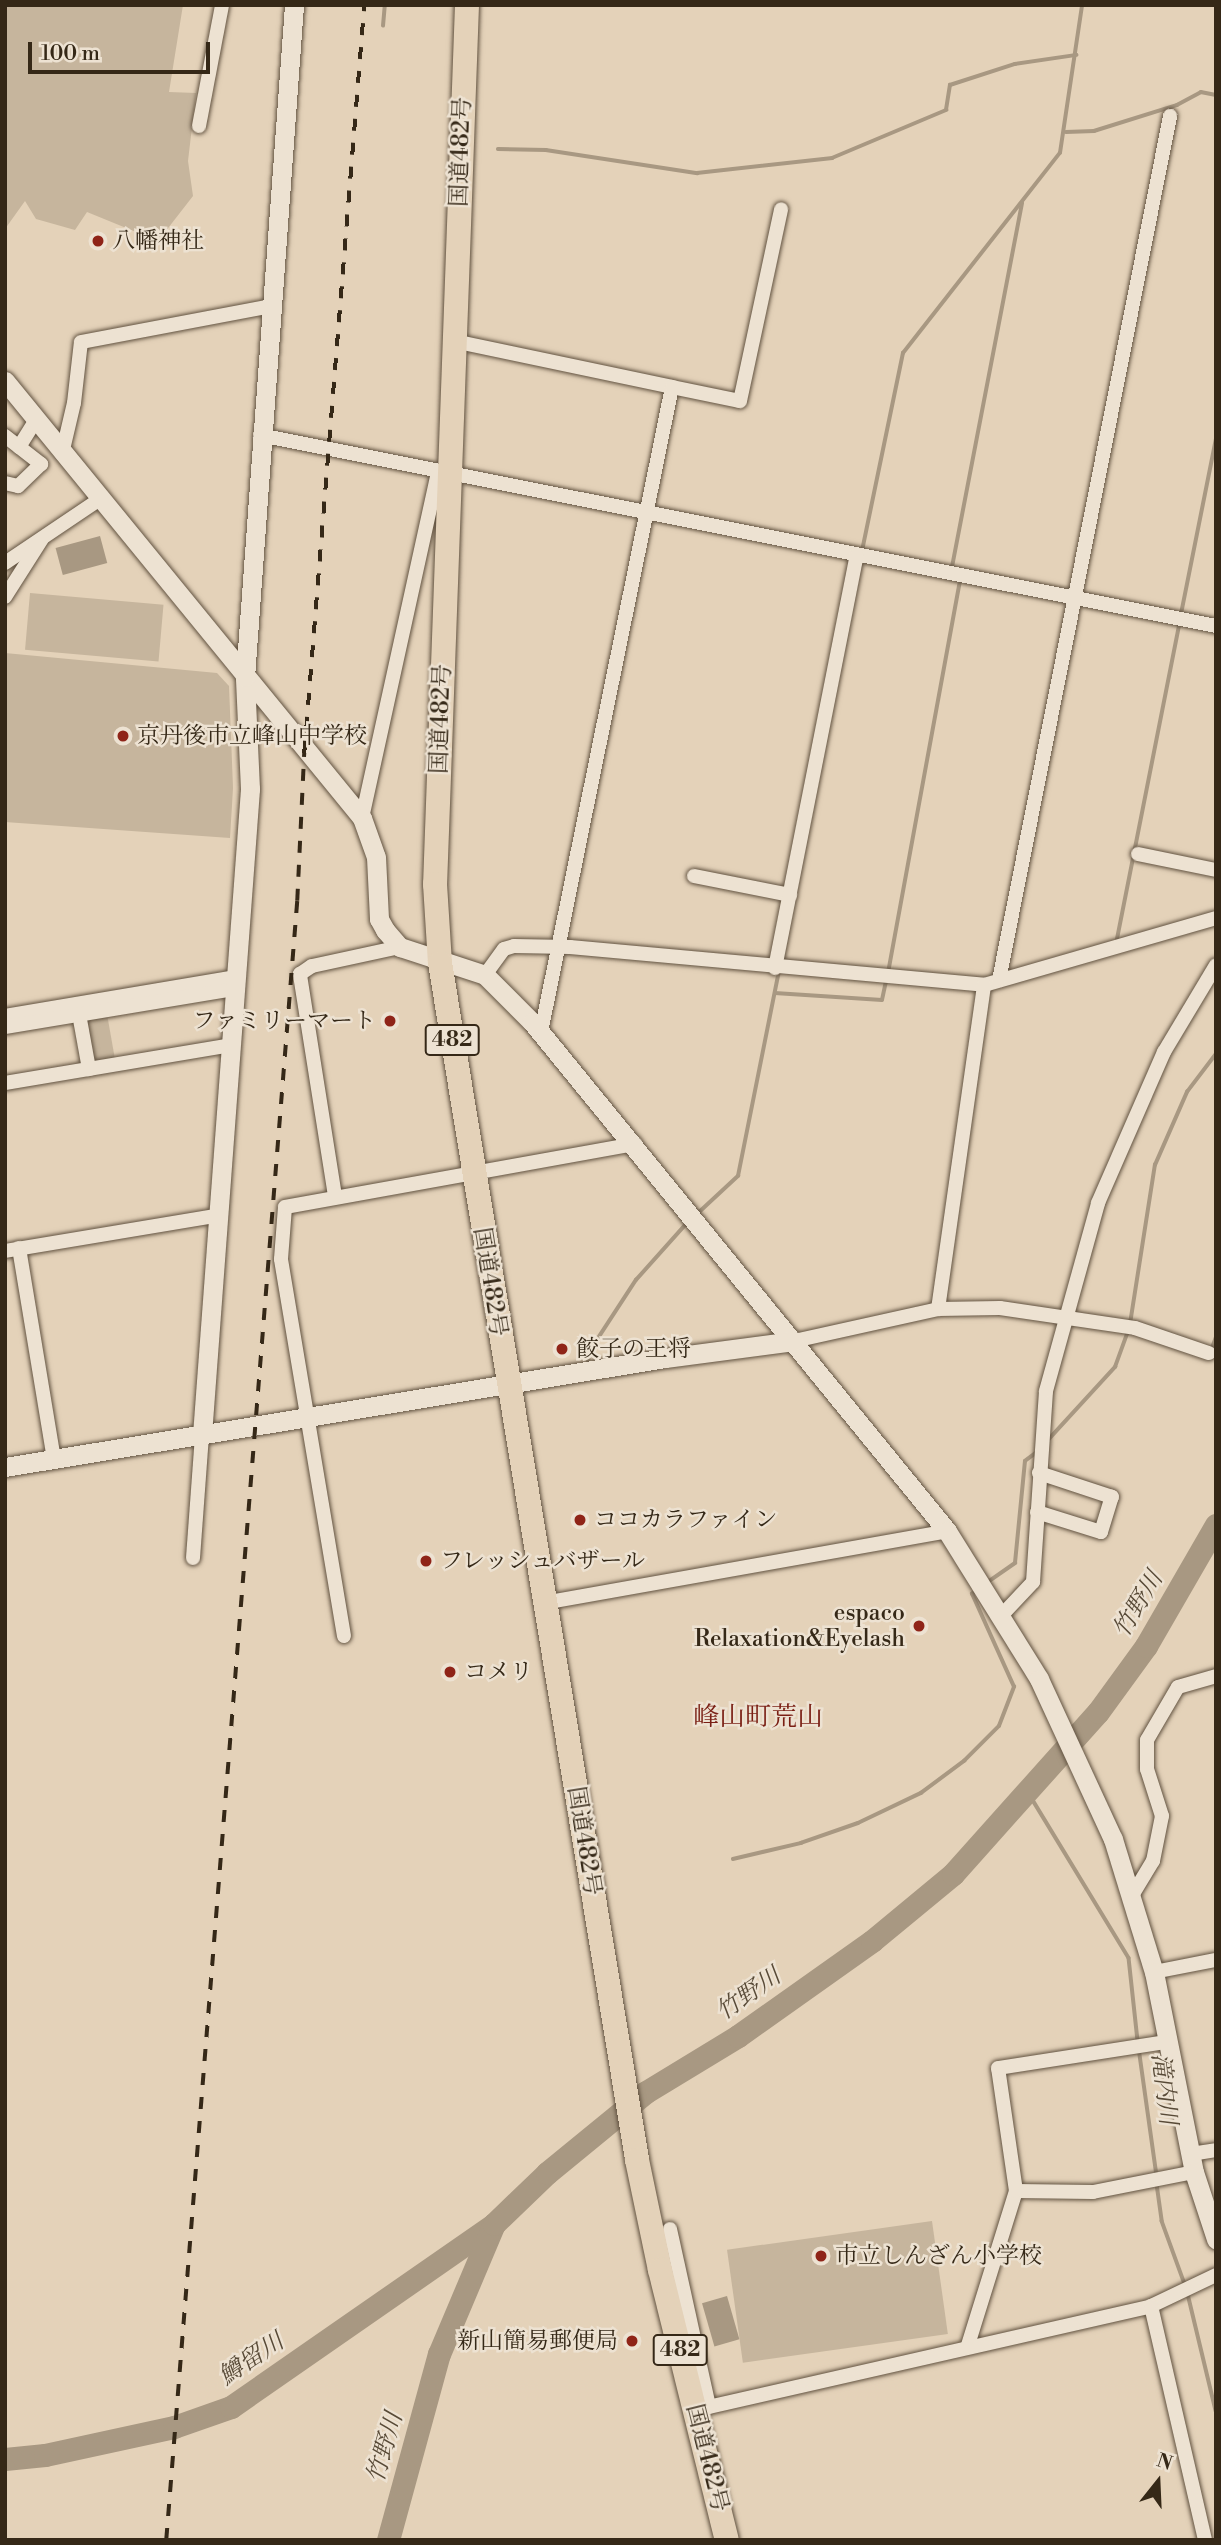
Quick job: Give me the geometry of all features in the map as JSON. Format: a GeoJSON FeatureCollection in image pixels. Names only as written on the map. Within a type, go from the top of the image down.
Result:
{"type":"FeatureCollection","features":[{"type":"Feature","properties":{"kind":"highway","name":"国道482号"},"geometry":{"type":"LineString","coordinates":[[467,5],[454,341],[444,473],[435,884],[440,963],[472,1173],[637,2160],[702,2408],[727,2540]]}},
{"type":"Feature","properties":{"kind":"street"},"geometry":{"type":"LineString","coordinates":[[198,126],[222,5]]}},
{"type":"Feature","properties":{"kind":"street"},"geometry":{"type":"LineString","coordinates":[[193,1558],[250,789],[246,677],[260,435],[294,5]]}},
{"type":"Feature","properties":{"kind":"street"},"geometry":{"type":"LineString","coordinates":[[938,1309],[991,983],[1075,598],[1170,116]]}},
{"type":"Feature","properties":{"kind":"street"},"geometry":{"type":"LineString","coordinates":[[454,341],[740,401],[781,209]]}},
{"type":"Feature","properties":{"kind":"street"},"geometry":{"type":"LineString","coordinates":[[62,454],[74,403],[81,342],[271,306]]}},
{"type":"Feature","properties":{"kind":"street"},"geometry":{"type":"LineString","coordinates":[[5,381],[362,818],[376,857],[379,919],[400,947],[440,963],[485,975],[541,1032],[635,1144],[947,1531],[1044,1688],[1091,1791],[1133,1894],[1154,1972],[1166,2042],[1193,2163],[1216,2239]]}},
{"type":"Feature","properties":{"kind":"street"},"geometry":{"type":"LineString","coordinates":[[541,1032],[644,510],[672,387]]}},
{"type":"Feature","properties":{"kind":"street"},"geometry":{"type":"LineString","coordinates":[[19,447],[35,421]]}},
{"type":"Feature","properties":{"kind":"street"},"geometry":{"type":"LineString","coordinates":[[260,435],[1216,626]]}},
{"type":"Feature","properties":{"kind":"street"},"geometry":{"type":"LineString","coordinates":[[5,436],[41,464],[18,486],[5,483]]}},
{"type":"Feature","properties":{"kind":"street"},"geometry":{"type":"LineString","coordinates":[[362,818],[444,473]]}},
{"type":"Feature","properties":{"kind":"street"},"geometry":{"type":"LineString","coordinates":[[5,563],[48,531],[100,499]]}},
{"type":"Feature","properties":{"kind":"street"},"geometry":{"type":"LineString","coordinates":[[5,597],[48,531]]}},
{"type":"Feature","properties":{"kind":"street"},"geometry":{"type":"LineString","coordinates":[[775,968],[857,555]]}},
{"type":"Feature","properties":{"kind":"street"},"geometry":{"type":"LineString","coordinates":[[1138,854],[1216,870]]}},
{"type":"Feature","properties":{"kind":"street"},"geometry":{"type":"LineString","coordinates":[[694,876],[790,895]]}},
{"type":"Feature","properties":{"kind":"street"},"geometry":{"type":"LineString","coordinates":[[485,975],[504,949],[558,949],[991,983],[1216,918]]}},
{"type":"Feature","properties":{"kind":"street"},"geometry":{"type":"LineString","coordinates":[[335,1196],[300,974],[312,966],[400,947]]}},
{"type":"Feature","properties":{"kind":"street"},"geometry":{"type":"LineString","coordinates":[[1001,1616],[1033,1582],[1046,1391],[1098,1203],[1164,1052],[1216,965]]}},
{"type":"Feature","properties":{"kind":"street"},"geometry":{"type":"LineString","coordinates":[[5,1027],[235,983]]}},
{"type":"Feature","properties":{"kind":"street"},"geometry":{"type":"LineString","coordinates":[[5,1016],[235,983]]}},
{"type":"Feature","properties":{"kind":"street"},"geometry":{"type":"LineString","coordinates":[[79,1014],[89,1069]]}},
{"type":"Feature","properties":{"kind":"street"},"geometry":{"type":"LineString","coordinates":[[5,1083],[231,1045]]}},
{"type":"Feature","properties":{"kind":"street"},"geometry":{"type":"LineString","coordinates":[[344,1636],[281,1259],[285,1207],[635,1144]]}},
{"type":"Feature","properties":{"kind":"street"},"geometry":{"type":"LineString","coordinates":[[54,1459],[12,1250],[219,1215]]}},
{"type":"Feature","properties":{"kind":"street"},"geometry":{"type":"LineString","coordinates":[[5,1467],[507,1384],[794,1341],[938,1309],[1000,1308],[1065,1316],[1135,1328],[1209,1353]]}},
{"type":"Feature","properties":{"kind":"street"},"geometry":{"type":"LineString","coordinates":[[1037,1512],[1101,1532],[1112,1497],[1039,1473]]}},
{"type":"Feature","properties":{"kind":"street"},"geometry":{"type":"LineString","coordinates":[[544,1603],[947,1531]]}},
{"type":"Feature","properties":{"kind":"street"},"geometry":{"type":"LineString","coordinates":[[1133,1894],[1153,1861],[1162,1815],[1147,1769],[1147,1740],[1178,1687],[1216,1676]]}},
{"type":"Feature","properties":{"kind":"street"},"geometry":{"type":"LineString","coordinates":[[1154,1972],[1216,1960]]}},
{"type":"Feature","properties":{"kind":"street"},"geometry":{"type":"LineString","coordinates":[[968,2346],[1016,2191],[998,2068],[1166,2042]]}},
{"type":"Feature","properties":{"kind":"street"},"geometry":{"type":"LineString","coordinates":[[1016,2191],[1093,2192],[1193,2163],[1216,2150]]}},
{"type":"Feature","properties":{"kind":"street"},"geometry":{"type":"LineString","coordinates":[[670,2229],[702,2408],[1151,2306],[1216,2275]]}},
{"type":"Feature","properties":{"kind":"street"},"geometry":{"type":"LineString","coordinates":[[1151,2306],[1205,2540]]}},
{"type":"Feature","properties":{"kind":"shaded area"},"geometry":{"type":"Polygon","coordinates":[[[5,5],[183,5],[169,92],[196,93],[188,161],[193,196],[158,241],[87,212],[75,230],[36,219],[25,201],[5,229],[5,5]]]}},
{"type":"Feature","properties":{"kind":"shaded area"},"geometry":{"type":"Polygon","coordinates":[[[100,536],[107,563],[63,575],[56,548],[100,536]]]}},
{"type":"Feature","properties":{"kind":"shaded area"},"geometry":{"type":"Polygon","coordinates":[[[30,593],[163,605],[159,661],[25,650],[30,593]]]}},
{"type":"Feature","properties":{"kind":"shaded area"},"geometry":{"type":"Polygon","coordinates":[[[5,653],[217,673],[229,686],[233,788],[230,838],[5,822],[5,653]]]}},
{"type":"Feature","properties":{"kind":"shaded area"},"geometry":{"type":"Polygon","coordinates":[[[107,1014],[115,1059],[92,1063],[84,1018],[107,1014]]]}},
{"type":"Feature","properties":{"kind":"shaded area"},"geometry":{"type":"Polygon","coordinates":[[[932,2221],[948,2334],[743,2363],[727,2250],[932,2221]]]}},
{"type":"Feature","properties":{"kind":"shaded area"},"geometry":{"type":"Polygon","coordinates":[[[727,2296],[739,2339],[714,2346],[702,2303],[727,2296]]]}},
{"type":"Feature","properties":{"kind":"waterway"},"geometry":{"type":"LineString","coordinates":[[383,26],[385,5]]}},
{"type":"Feature","properties":{"kind":"waterway"},"geometry":{"type":"LineString","coordinates":[[552,5],[560,5]]}},
{"type":"Feature","properties":{"kind":"waterway"},"geometry":{"type":"LineString","coordinates":[[862,551],[903,353],[1060,153],[1082,5]]}},
{"type":"Feature","properties":{"kind":"waterway"},"geometry":{"type":"LineString","coordinates":[[498,149],[546,150],[697,173],[832,158],[946,110],[950,85],[1015,64],[1076,55]]}},
{"type":"Feature","properties":{"kind":"waterway"},"geometry":{"type":"LineString","coordinates":[[1066,132],[1094,131],[1177,105],[1201,92],[1216,95]]}},
{"type":"Feature","properties":{"kind":"waterway"},"geometry":{"type":"LineString","coordinates":[[952,567],[1022,204]]}},
{"type":"Feature","properties":{"kind":"waterway"},"geometry":{"type":"LineString","coordinates":[[1181,614],[1216,439]]}},
{"type":"Feature","properties":{"kind":"waterway"},"geometry":{"type":"LineString","coordinates":[[888,973],[960,579]]}},
{"type":"Feature","properties":{"kind":"waterway"},"geometry":{"type":"LineString","coordinates":[[1117,939],[1180,621]]}},
{"type":"Feature","properties":{"kind":"waterway"},"geometry":{"type":"LineString","coordinates":[[697,1214],[738,1176],[779,971]]}},
{"type":"Feature","properties":{"kind":"waterway"},"geometry":{"type":"LineString","coordinates":[[775,993],[882,1000],[886,981]]}},
{"type":"Feature","properties":{"kind":"waterway"},"geometry":{"type":"LineString","coordinates":[[1130,1324],[1155,1165],[1187,1092],[1216,1054]]}},
{"type":"Feature","properties":{"kind":"waterway"},"geometry":{"type":"LineString","coordinates":[[588,1365],[589,1352],[636,1280],[686,1224]]}},
{"type":"Feature","properties":{"kind":"waterway"},"geometry":{"type":"LineString","coordinates":[[1049,1439],[1115,1367],[1128,1331]]}},
{"type":"Feature","properties":{"kind":"waterway"},"geometry":{"type":"LineString","coordinates":[[1212,1348],[1216,1337]]}},
{"type":"Feature","properties":{"kind":"waterway"},"geometry":{"type":"LineString","coordinates":[[988,1582],[1015,1563],[1025,1461],[1037,1452]]}},
{"type":"Feature","properties":{"kind":"waterway","name":"竹野川"},"geometry":{"type":"LineString","coordinates":[[388,2540],[439,2354],[494,2224],[547,2173],[646,2092],[738,2036],[872,1941],[953,1874],[1098,1712],[1146,1646],[1216,1525]]}},
{"type":"Feature","properties":{"kind":"waterway"},"geometry":{"type":"LineString","coordinates":[[733,1859],[801,1843],[858,1823],[921,1793],[964,1761],[999,1726],[1014,1687],[972,1594],[976,1591]]}},
{"type":"Feature","properties":{"kind":"waterway","name":"滝内川"},"geometry":{"type":"LineString","coordinates":[[1028,1792],[1129,1958],[1138,2041]]}},
{"type":"Feature","properties":{"kind":"waterway","name":"滝内川"},"geometry":{"type":"LineString","coordinates":[[1139,2048],[1157,2176]]}},
{"type":"Feature","properties":{"kind":"waterway","name":"滝内川"},"geometry":{"type":"LineString","coordinates":[[1157,2184],[1162,2221],[1186,2287]]}},
{"type":"Feature","properties":{"kind":"waterway","name":"鱒留川"},"geometry":{"type":"LineString","coordinates":[[5,2459],[45,2455],[174,2427],[231,2407],[494,2224]]}},
{"type":"Feature","properties":{"kind":"waterway","name":"滝内川"},"geometry":{"type":"LineString","coordinates":[[1188,2294],[1216,2411]]}},
{"type":"Feature","properties":{"kind":"railway"},"geometry":{"type":"LineString","coordinates":[[166,2540],[297,901],[304,753],[364,5]]}},
{"type":"Feature","properties":{"kind":"place","name":"八幡神社"},"geometry":{"type":"Point","coordinates":[98,241]}},
{"type":"Feature","properties":{"kind":"place","name":"京丹後市立峰山中学校"},"geometry":{"type":"Point","coordinates":[123,736]}},
{"type":"Feature","properties":{"kind":"place","name":"ファミリーマート"},"geometry":{"type":"Point","coordinates":[390,1021]}},
{"type":"Feature","properties":{"kind":"place","name":"餃子の王将"},"geometry":{"type":"Point","coordinates":[562,1349]}},
{"type":"Feature","properties":{"kind":"place","name":"ココカラファイン"},"geometry":{"type":"Point","coordinates":[580,1520]}},
{"type":"Feature","properties":{"kind":"place","name":"フレッシュバザール"},"geometry":{"type":"Point","coordinates":[426,1561]}},
{"type":"Feature","properties":{"kind":"place","name":"espaco Relaxation&Eyelash"},"geometry":{"type":"Point","coordinates":[919,1626]}},
{"type":"Feature","properties":{"kind":"place","name":"コメリ"},"geometry":{"type":"Point","coordinates":[450,1672]}},
{"type":"Feature","properties":{"kind":"place","name":"市立しんざん小学校"},"geometry":{"type":"Point","coordinates":[821,2256]}},
{"type":"Feature","properties":{"kind":"place","name":"新山簡易郵便局"},"geometry":{"type":"Point","coordinates":[632,2341]}},
{"type":"Feature","properties":{"kind":"district","name":"峰山町荒山"},"geometry":{"type":"Point","coordinates":[758,1718]}}]}
